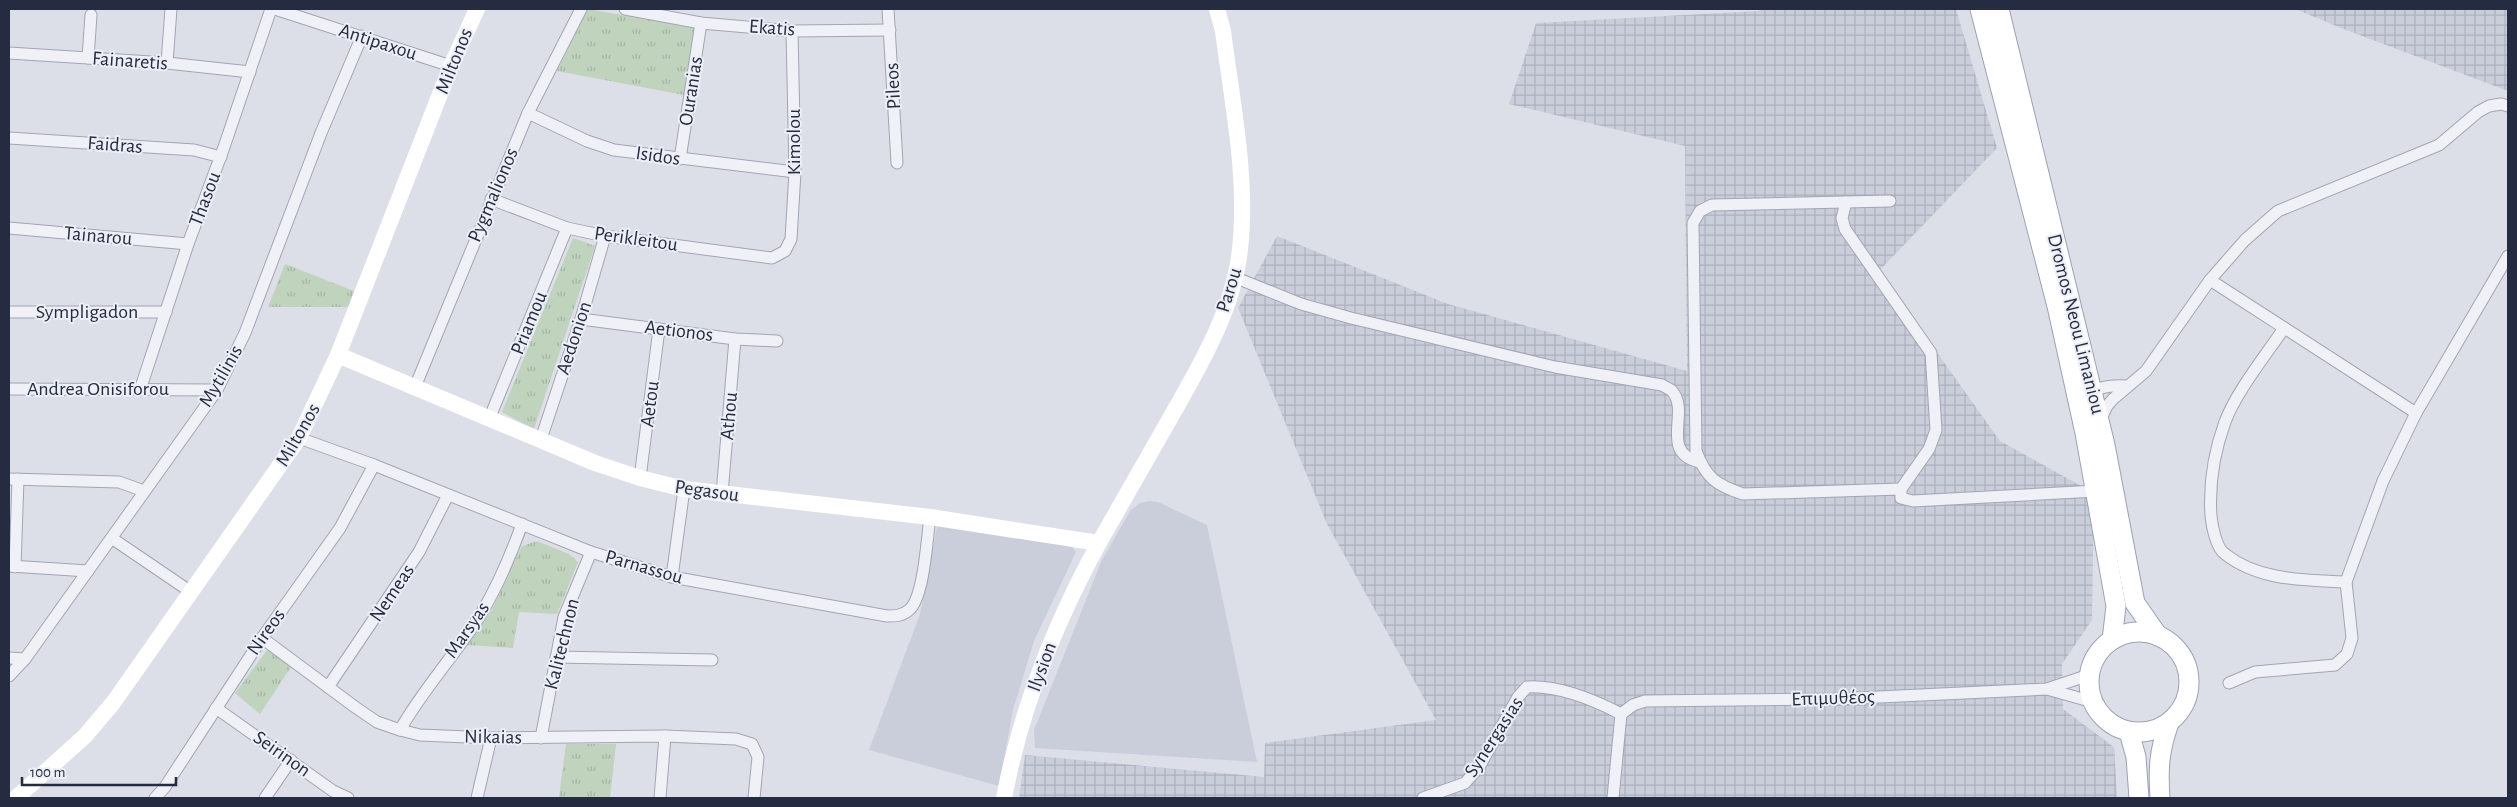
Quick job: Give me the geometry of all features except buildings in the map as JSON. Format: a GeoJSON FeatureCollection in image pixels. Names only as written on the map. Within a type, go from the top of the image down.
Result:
{"type":"FeatureCollection","features":[{"type":"Feature","properties":{"kind":"main road","name":"Dromos Neou Limaniou"},"geometry":{"type":"LineString","coordinates":[[1980,9],[2057,306],[2092,428],[2135,603],[2158,636]]}},
{"type":"Feature","properties":{"kind":"main road","name":"Dromos Neou Limaniou"},"geometry":{"type":"LineString","coordinates":[[1999,9],[2092,392],[2096,491],[2116,606],[2112,640]]}},
{"type":"Feature","properties":{"kind":"main road"},"geometry":{"type":"LineString","coordinates":[[2142,632],[2158,636],[2176,649],[2188,668],[2190,684],[2187,699],[2180,712],[2169,723],[2150,732],[2129,732],[2114,726],[2102,716],[2093,702],[2089,689],[2089,675],[2097,655],[2112,640],[2127,634],[2142,632]]}},
{"type":"Feature","properties":{"kind":"main road"},"geometry":{"type":"LineString","coordinates":[[2160,798],[2158,764],[2162,743],[2169,723]]}},
{"type":"Feature","properties":{"kind":"main road"},"geometry":{"type":"LineString","coordinates":[[2129,732],[2136,757],[2139,798]]}},
{"type":"Feature","properties":{"kind":"street"},"geometry":{"type":"LineString","coordinates":[[167,63],[171,9]]}},
{"type":"Feature","properties":{"kind":"street","name":"Thasou"},"geometry":{"type":"LineString","coordinates":[[140,390],[188,244],[221,157],[271,9]]}},
{"type":"Feature","properties":{"kind":"street","name":"Antipaxou"},"geometry":{"type":"LineString","coordinates":[[276,9],[451,66]]}},
{"type":"Feature","properties":{"kind":"street","name":"Miltonos"},"geometry":{"type":"LineString","coordinates":[[16,798],[85,736],[113,703],[299,438],[338,355],[451,66],[477,9]]}},
{"type":"Feature","properties":{"kind":"street","name":"Pygmalionos"},"geometry":{"type":"LineString","coordinates":[[415,387],[528,113],[581,9]]}},
{"type":"Feature","properties":{"kind":"street","name":"Ekatis"},"geometry":{"type":"LineString","coordinates":[[625,9],[701,23],[792,31],[890,30]]}},
{"type":"Feature","properties":{"kind":"street","name":"Pileos"},"geometry":{"type":"LineString","coordinates":[[888,9],[897,163]]}},
{"type":"Feature","properties":{"kind":"street","name":"Parou"},"geometry":{"type":"LineString","coordinates":[[1099,543],[1200,366],[1228,303],[1240,250],[1242,199],[1223,31],[1217,9]]}},
{"type":"Feature","properties":{"kind":"street"},"geometry":{"type":"LineString","coordinates":[[88,58],[91,15]]}},
{"type":"Feature","properties":{"kind":"street","name":"Ouranias"},"geometry":{"type":"LineString","coordinates":[[680,159],[701,23]]}},
{"type":"Feature","properties":{"kind":"street","name":"Kimolou"},"geometry":{"type":"LineString","coordinates":[[785,251],[791,239],[795,172],[792,31]]}},
{"type":"Feature","properties":{"kind":"street","name":"Mytilinis"},"geometry":{"type":"LineString","coordinates":[[9,676],[25,659],[88,570],[113,539],[217,390],[245,333],[320,133],[362,36]]}},
{"type":"Feature","properties":{"kind":"street","name":"Fainaretis"},"geometry":{"type":"LineString","coordinates":[[9,53],[167,63],[250,72]]}},
{"type":"Feature","properties":{"kind":"street"},"geometry":{"type":"LineString","coordinates":[[2092,428],[2107,406],[2126,386],[2136,381],[2146,371],[2210,280],[2245,240],[2278,211],[2439,145],[2478,112],[2488,106],[2505,105]]}},
{"type":"Feature","properties":{"kind":"street","name":"Isidos"},"geometry":{"type":"LineString","coordinates":[[528,113],[587,141],[614,150],[795,172]]}},
{"type":"Feature","properties":{"kind":"street","name":"Faidras"},"geometry":{"type":"LineString","coordinates":[[9,138],[194,150],[221,157]]}},
{"type":"Feature","properties":{"kind":"street","name":"Perikleitou"},"geometry":{"type":"LineString","coordinates":[[491,199],[568,228],[606,236],[772,258],[785,251]]}},
{"type":"Feature","properties":{"kind":"street"},"geometry":{"type":"LineString","coordinates":[[1890,201],[1712,205],[1700,211],[1693,223],[1696,451],[1704,471],[1722,487],[1743,494],[1901,489]]}},
{"type":"Feature","properties":{"kind":"street"},"geometry":{"type":"LineString","coordinates":[[1846,202],[1842,218],[1845,229],[1931,353],[1936,430],[1929,450],[1901,489],[1901,498],[1913,501],[2096,491]]}},
{"type":"Feature","properties":{"kind":"street","name":"Tainarou"},"geometry":{"type":"LineString","coordinates":[[9,228],[188,244]]}},
{"type":"Feature","properties":{"kind":"street","name":"Priamou"},"geometry":{"type":"LineString","coordinates":[[490,417],[568,228]]}},
{"type":"Feature","properties":{"kind":"street","name":"Aedonion"},"geometry":{"type":"LineString","coordinates":[[541,439],[581,319],[606,236]]}},
{"type":"Feature","properties":{"kind":"street"},"geometry":{"type":"LineString","coordinates":[[2228,683],[2256,672],[2335,665],[2347,654],[2352,638],[2346,582],[2383,480],[2416,413],[2508,256]]}},
{"type":"Feature","properties":{"kind":"street"},"geometry":{"type":"LineString","coordinates":[[1234,277],[1301,304],[1351,318],[1555,367],[1662,385],[1672,391],[1678,401],[1677,443],[1683,453],[1692,460],[1700,462]]}},
{"type":"Feature","properties":{"kind":"street"},"geometry":{"type":"LineString","coordinates":[[2210,280],[2416,413]]}},
{"type":"Feature","properties":{"kind":"street","name":"Sympligadon"},"geometry":{"type":"LineString","coordinates":[[9,312],[166,312]]}},
{"type":"Feature","properties":{"kind":"street","name":"Aetionos"},"geometry":{"type":"LineString","coordinates":[[581,319],[735,338],[777,341]]}},
{"type":"Feature","properties":{"kind":"street"},"geometry":{"type":"LineString","coordinates":[[2284,328],[2246,384],[2225,421],[2210,490],[2212,526],[2223,553],[2256,572],[2297,579],[2346,582]]}},
{"type":"Feature","properties":{"kind":"street","name":"Aetou"},"geometry":{"type":"LineString","coordinates":[[640,478],[659,329]]}},
{"type":"Feature","properties":{"kind":"street","name":"Athou"},"geometry":{"type":"LineString","coordinates":[[722,494],[735,338]]}},
{"type":"Feature","properties":{"kind":"street","name":"Pegasou"},"geometry":{"type":"LineString","coordinates":[[338,355],[490,417],[595,463],[640,478],[684,489],[930,517],[1099,543]]}},
{"type":"Feature","properties":{"kind":"street"},"geometry":{"type":"LineString","coordinates":[[2092,392],[2115,385],[2126,386]]}},
{"type":"Feature","properties":{"kind":"street","name":"Andrea Onisiforou"},"geometry":{"type":"LineString","coordinates":[[9,389],[217,390]]}},
{"type":"Feature","properties":{"kind":"street","name":"Parnassou"},"geometry":{"type":"LineString","coordinates":[[299,438],[374,465],[591,552],[672,577],[887,616],[900,616],[910,610],[918,597],[930,517]]}},
{"type":"Feature","properties":{"kind":"street","name":"Nireos"},"geometry":{"type":"LineString","coordinates":[[155,798],[165,787],[262,638],[340,528],[374,465]]}},
{"type":"Feature","properties":{"kind":"street"},"geometry":{"type":"LineString","coordinates":[[88,570],[12,566],[13,479],[119,482],[144,492]]}},
{"type":"Feature","properties":{"kind":"street"},"geometry":{"type":"LineString","coordinates":[[672,577],[684,489]]}},
{"type":"Feature","properties":{"kind":"street","name":"Nemeas"},"geometry":{"type":"LineString","coordinates":[[328,687],[419,552],[448,495]]}},
{"type":"Feature","properties":{"kind":"street","name":"Marsyas"},"geometry":{"type":"LineString","coordinates":[[400,730],[414,704],[480,615],[506,568],[522,524]]}},
{"type":"Feature","properties":{"kind":"street"},"geometry":{"type":"LineString","coordinates":[[113,539],[190,592]]}},
{"type":"Feature","properties":{"kind":"street","name":"Ilysion"},"geometry":{"type":"LineString","coordinates":[[1004,798],[1009,768],[1035,683],[1053,635],[1099,543]]}},
{"type":"Feature","properties":{"kind":"street","name":"Kalitechnon"},"geometry":{"type":"LineString","coordinates":[[540,738],[564,617],[591,552]]}},
{"type":"Feature","properties":{"kind":"street","name":"Nikaias"},"geometry":{"type":"LineString","coordinates":[[262,638],[377,722],[420,735],[491,738],[665,736],[736,739],[752,744],[758,757],[754,798]]}},
{"type":"Feature","properties":{"kind":"street"},"geometry":{"type":"LineString","coordinates":[[9,658],[25,659]]}},
{"type":"Feature","properties":{"kind":"street"},"geometry":{"type":"LineString","coordinates":[[556,658],[712,660]]}},
{"type":"Feature","properties":{"kind":"street"},"geometry":{"type":"LineString","coordinates":[[2047,689],[2089,675]]}},
{"type":"Feature","properties":{"kind":"street","name":"Synergasias"},"geometry":{"type":"LineString","coordinates":[[1422,798],[1465,783],[1479,767],[1518,697],[1527,687],[1548,688],[1601,704],[1621,714]]}},
{"type":"Feature","properties":{"kind":"street"},"geometry":{"type":"LineString","coordinates":[[2047,689],[2093,702]]}},
{"type":"Feature","properties":{"kind":"street","name":"Επιμυθέος"},"geometry":{"type":"LineString","coordinates":[[1621,714],[1633,705],[1645,701],[1837,699],[2047,689]]}},
{"type":"Feature","properties":{"kind":"street","name":"Seirinon"},"geometry":{"type":"LineString","coordinates":[[216,708],[333,791],[348,798]]}},
{"type":"Feature","properties":{"kind":"street"},"geometry":{"type":"LineString","coordinates":[[1613,798],[1621,714]]}},
{"type":"Feature","properties":{"kind":"street"},"geometry":{"type":"LineString","coordinates":[[660,798],[665,736]]}},
{"type":"Feature","properties":{"kind":"street"},"geometry":{"type":"LineString","coordinates":[[477,798],[491,738]]}},
{"type":"Feature","properties":{"kind":"street"},"geometry":{"type":"LineString","coordinates":[[265,798],[291,760]]}},
{"type":"Feature","properties":{"kind":"shaded area"},"geometry":{"type":"Polygon","coordinates":[[[1759,9],[1956,9],[1997,148],[1879,271],[2000,441],[2094,493],[2092,620],[2062,664],[2063,709],[2114,747],[2117,798],[1019,798],[1025,755],[1264,777],[1265,743],[1436,720],[1327,524],[1238,308],[1277,236],[1448,304],[1687,371],[1685,146],[1509,104],[1536,23],[1759,11],[1759,9]]]}},
{"type":"Feature","properties":{"kind":"shaded area"},"geometry":{"type":"Polygon","coordinates":[[[2295,9],[2508,9],[2508,91],[2341,28],[2295,9]]]}},
{"type":"Feature","properties":{"kind":"shaded area"},"geometry":{"type":"Polygon","coordinates":[[[1158,502],[1207,525],[1257,762],[1035,748],[1034,730],[1101,562],[1130,511],[1140,503],[1158,502]]]}},
{"type":"Feature","properties":{"kind":"shaded area"},"geometry":{"type":"Polygon","coordinates":[[[938,521],[1070,544],[1076,552],[1034,641],[1013,710],[999,786],[869,750],[920,614],[938,521]]]}},
{"type":"Feature","properties":{"kind":"green space"},"geometry":{"type":"Polygon","coordinates":[[[588,9],[694,28],[684,95],[557,71],[588,9]]]}},
{"type":"Feature","properties":{"kind":"green space"},"geometry":{"type":"Polygon","coordinates":[[[573,238],[595,246],[534,429],[502,412],[573,238]]]}},
{"type":"Feature","properties":{"kind":"green space"},"geometry":{"type":"Polygon","coordinates":[[[285,264],[354,291],[348,307],[268,307],[285,264]]]}},
{"type":"Feature","properties":{"kind":"green space"},"geometry":{"type":"Polygon","coordinates":[[[537,541],[569,554],[578,562],[557,614],[519,612],[513,648],[467,645],[491,611],[522,546],[537,541]]]}},
{"type":"Feature","properties":{"kind":"green space"},"geometry":{"type":"Polygon","coordinates":[[[268,649],[293,664],[260,714],[235,693],[268,649]]]}},
{"type":"Feature","properties":{"kind":"green space"},"geometry":{"type":"Polygon","coordinates":[[[566,744],[616,744],[610,798],[559,797],[566,744]]]}}]}
